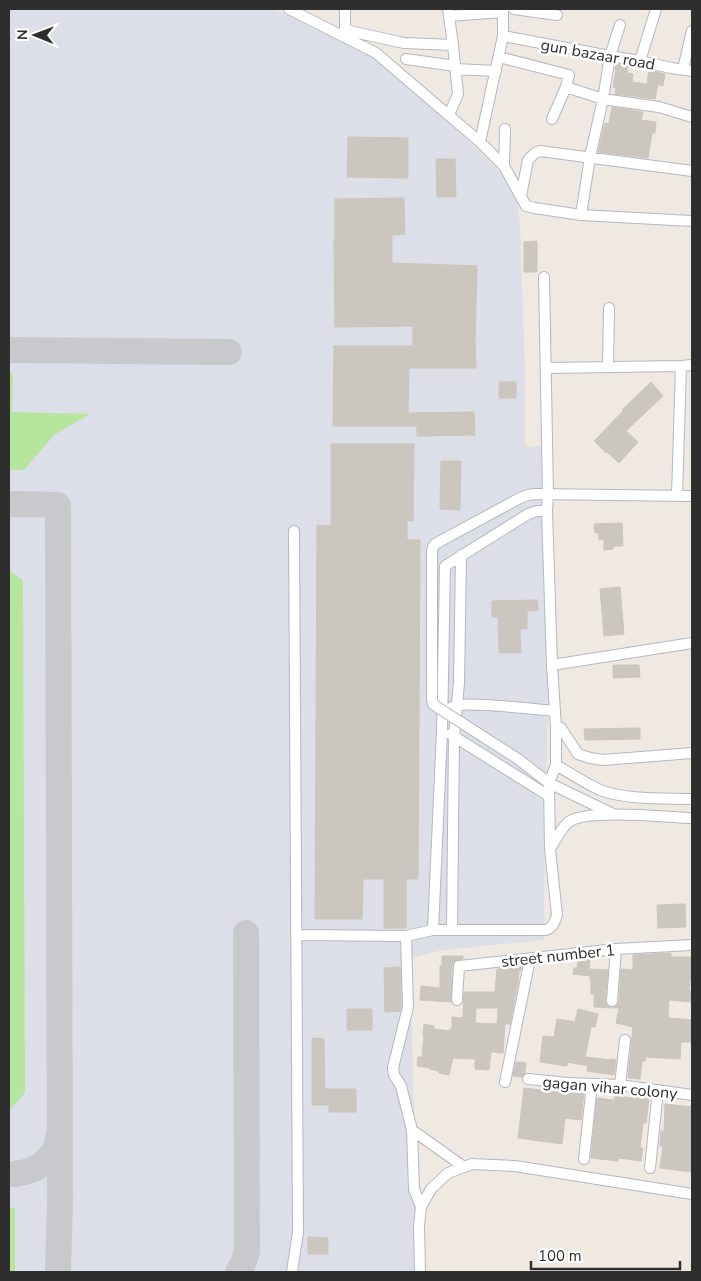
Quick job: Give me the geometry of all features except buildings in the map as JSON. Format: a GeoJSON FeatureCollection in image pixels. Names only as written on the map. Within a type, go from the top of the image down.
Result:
{"type":"FeatureCollection","features":[{"type":"Feature","properties":{"kind":"street"},"geometry":{"type":"LineString","coordinates":[[290,9],[343,32],[376,53],[480,142],[504,166],[526,206],[581,215],[692,221]]}},
{"type":"Feature","properties":{"kind":"street"},"geometry":{"type":"LineString","coordinates":[[343,32],[345,9]]}},
{"type":"Feature","properties":{"kind":"street"},"geometry":{"type":"LineString","coordinates":[[514,9],[557,15]]}},
{"type":"Feature","properties":{"kind":"street"},"geometry":{"type":"LineString","coordinates":[[640,61],[656,9]]}},
{"type":"Feature","properties":{"kind":"street"},"geometry":{"type":"LineString","coordinates":[[448,115],[458,94],[448,12],[504,10],[503,36],[480,142]]}},
{"type":"Feature","properties":{"kind":"street"},"geometry":{"type":"LineString","coordinates":[[581,215],[590,157],[610,56],[620,25]]}},
{"type":"Feature","properties":{"kind":"street"},"geometry":{"type":"LineString","coordinates":[[688,70],[692,31]]}},
{"type":"Feature","properties":{"kind":"street"},"geometry":{"type":"LineString","coordinates":[[343,32],[404,43],[453,44]]}},
{"type":"Feature","properties":{"kind":"street","name":"gun bazaar road"},"geometry":{"type":"LineString","coordinates":[[503,36],[688,70]]}},
{"type":"Feature","properties":{"kind":"street"},"geometry":{"type":"LineString","coordinates":[[499,57],[570,75],[552,119]]}},
{"type":"Feature","properties":{"kind":"street"},"geometry":{"type":"LineString","coordinates":[[406,59],[455,68],[496,71]]}},
{"type":"Feature","properties":{"kind":"street"},"geometry":{"type":"LineString","coordinates":[[566,87],[602,99],[659,107],[692,117]]}},
{"type":"Feature","properties":{"kind":"street"},"geometry":{"type":"LineString","coordinates":[[504,166],[505,129]]}},
{"type":"Feature","properties":{"kind":"street"},"geometry":{"type":"LineString","coordinates":[[521,196],[528,160],[540,151],[692,171]]}},
{"type":"Feature","properties":{"kind":"street"},"geometry":{"type":"LineString","coordinates":[[296,935],[406,936],[433,930],[546,930],[551,928],[555,922],[557,915],[550,849],[549,783],[556,765],[556,727],[547,511],[544,277]]}},
{"type":"Feature","properties":{"kind":"street"},"geometry":{"type":"LineString","coordinates":[[608,367],[609,308]]}},
{"type":"Feature","properties":{"kind":"street"},"geometry":{"type":"LineString","coordinates":[[546,368],[687,366],[677,496]]}},
{"type":"Feature","properties":{"kind":"street"},"geometry":{"type":"LineString","coordinates":[[614,814],[549,783],[518,759],[433,704],[432,551],[435,544],[528,495],[692,496]]}},
{"type":"Feature","properties":{"kind":"street"},"geometry":{"type":"LineString","coordinates":[[433,930],[442,731],[445,566],[528,514],[537,511],[547,511]]}},
{"type":"Feature","properties":{"kind":"street"},"geometry":{"type":"LineString","coordinates":[[292,1272],[298,1232],[294,531]]}},
{"type":"Feature","properties":{"kind":"street"},"geometry":{"type":"LineString","coordinates":[[457,705],[461,555]]}},
{"type":"Feature","properties":{"kind":"street"},"geometry":{"type":"LineString","coordinates":[[552,665],[692,643]]}},
{"type":"Feature","properties":{"kind":"street"},"geometry":{"type":"LineString","coordinates":[[549,796],[448,733],[446,724],[452,707],[457,705],[485,705],[555,711]]}},
{"type":"Feature","properties":{"kind":"street"},"geometry":{"type":"LineString","coordinates":[[556,727],[562,728],[578,754],[590,758],[603,760],[692,753]]}},
{"type":"Feature","properties":{"kind":"street"},"geometry":{"type":"LineString","coordinates":[[452,930],[454,737]]}},
{"type":"Feature","properties":{"kind":"street"},"geometry":{"type":"LineString","coordinates":[[556,765],[587,784],[617,794],[692,799]]}},
{"type":"Feature","properties":{"kind":"street"},"geometry":{"type":"LineString","coordinates":[[633,815],[634,796]]}},
{"type":"Feature","properties":{"kind":"street"},"geometry":{"type":"LineString","coordinates":[[550,849],[571,821],[582,817],[614,814],[692,818]]}},
{"type":"Feature","properties":{"kind":"street"},"geometry":{"type":"LineString","coordinates":[[406,936],[408,1007],[393,1068],[394,1075],[401,1086],[412,1130],[414,1189],[421,1207]]}},
{"type":"Feature","properties":{"kind":"street","name":"street number 1"},"geometry":{"type":"LineString","coordinates":[[457,1000],[459,966],[616,949],[692,945]]}},
{"type":"Feature","properties":{"kind":"street"},"geometry":{"type":"LineString","coordinates":[[612,1001],[616,949]]}},
{"type":"Feature","properties":{"kind":"street"},"geometry":{"type":"LineString","coordinates":[[504,1082],[530,958]]}},
{"type":"Feature","properties":{"kind":"street"},"geometry":{"type":"LineString","coordinates":[[620,1085],[625,1040]]}},
{"type":"Feature","properties":{"kind":"street","name":"gagan vihar colony"},"geometry":{"type":"LineString","coordinates":[[528,1079],[561,1083],[620,1085],[692,1095]]}},
{"type":"Feature","properties":{"kind":"street"},"geometry":{"type":"LineString","coordinates":[[584,1159],[592,1084]]}},
{"type":"Feature","properties":{"kind":"street"},"geometry":{"type":"LineString","coordinates":[[650,1168],[658,1090]]}},
{"type":"Feature","properties":{"kind":"street"},"geometry":{"type":"LineString","coordinates":[[412,1130],[464,1167]]}},
{"type":"Feature","properties":{"kind":"street"},"geometry":{"type":"LineString","coordinates":[[420,1272],[419,1226],[421,1207],[431,1188],[448,1173],[472,1164],[515,1166],[692,1194]]}},
{"type":"Feature","properties":{"kind":"shaded area"},"geometry":{"type":"Polygon","coordinates":[[[9,9],[273,9],[324,30],[371,54],[417,90],[516,188],[520,224],[525,371],[525,447],[541,446],[549,689],[545,806],[544,940],[443,950],[410,958],[418,1272],[9,1272],[9,9]]]}},
{"type":"Feature","properties":{"kind":"green space"},"geometry":{"type":"Polygon","coordinates":[[[9,372],[11,372],[13,378],[12,412],[90,414],[54,435],[24,470],[9,470],[9,372]]]}},
{"type":"Feature","properties":{"kind":"green space"},"geometry":{"type":"Polygon","coordinates":[[[9,570],[23,581],[25,1093],[9,1110],[9,570]]]}},
{"type":"Feature","properties":{"kind":"green space"},"geometry":{"type":"Polygon","coordinates":[[[9,1208],[15,1208],[15,1272],[9,1272],[9,1208]]]}},
{"type":"Feature","properties":{"kind":"taxiway"},"geometry":{"type":"LineString","coordinates":[[9,350],[229,352]]}},
{"type":"Feature","properties":{"kind":"taxiway"},"geometry":{"type":"LineString","coordinates":[[9,504],[58,505],[60,1200],[58,1272]]}},
{"type":"Feature","properties":{"kind":"taxiway"},"geometry":{"type":"LineString","coordinates":[[238,1272],[244,1262],[247,1251],[246,933]]}},
{"type":"Feature","properties":{"kind":"taxiway"},"geometry":{"type":"LineString","coordinates":[[15,1174],[38,1167],[50,1157],[59,1135]]}}]}
